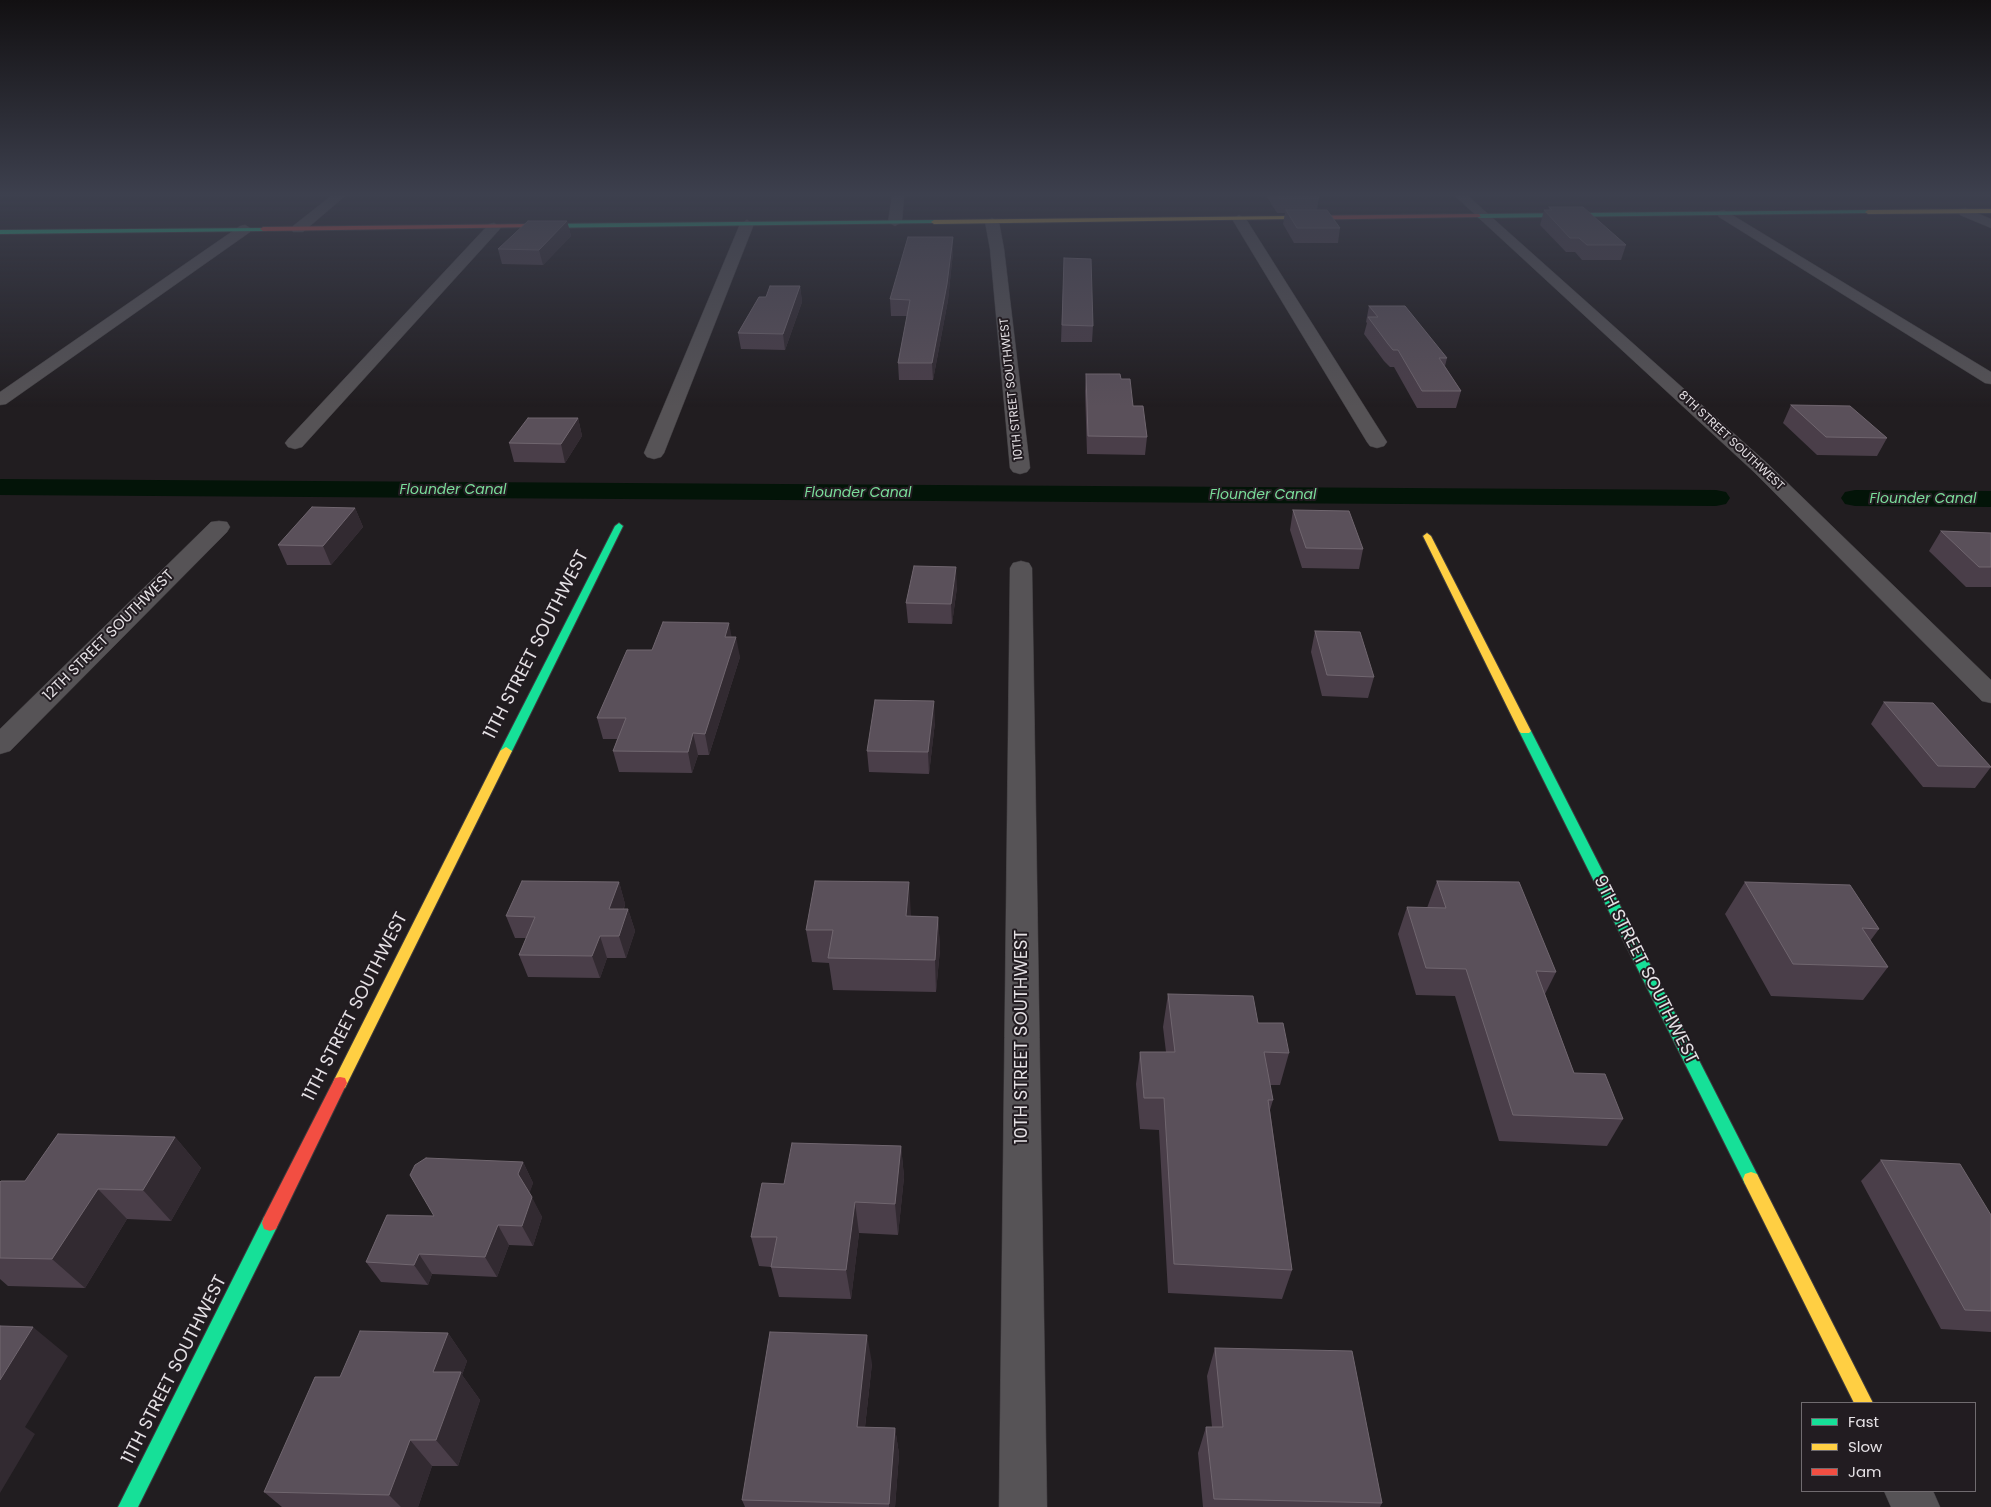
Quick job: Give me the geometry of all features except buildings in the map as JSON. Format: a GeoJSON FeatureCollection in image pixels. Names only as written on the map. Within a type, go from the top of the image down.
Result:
{"type":"FeatureCollection","features":[{"type":"Feature","properties":{"kind":"street"},"geometry":{"type":"LineString","coordinates":[[0,400],[192,266]]}},
{"type":"Feature","properties":{"kind":"street"},"geometry":{"type":"LineString","coordinates":[[295,443],[458,266]]}},
{"type":"Feature","properties":{"kind":"street"},"geometry":{"type":"LineString","coordinates":[[654,453],[730,266]]}},
{"type":"Feature","properties":{"kind":"street","name":"10TH STREET SOUTHWEST"},"geometry":{"type":"LineString","coordinates":[[999,266],[1020,468]]}},
{"type":"Feature","properties":{"kind":"street"},"geometry":{"type":"LineString","coordinates":[[1268,266],[1376,442]]}},
{"type":"Feature","properties":{"kind":"street","name":"8TH STREET SOUTHWEST"},"geometry":{"type":"LineString","coordinates":[[1540,266],[1762,468],[1991,695]]}},
{"type":"Feature","properties":{"kind":"street"},"geometry":{"type":"LineString","coordinates":[[1809,266],[1991,379]]}},
{"type":"Feature","properties":{"kind":"street","name":"11TH STREET SOUTHWEST"},"geometry":{"type":"LineString","coordinates":[[128,1507],[619,526]]}},
{"type":"Feature","properties":{"kind":"street","name":"12TH STREET SOUTHWEST"},"geometry":{"type":"LineString","coordinates":[[0,744],[219,527]]}},
{"type":"Feature","properties":{"kind":"street","name":"9TH STREET SOUTHWEST"},"geometry":{"type":"LineString","coordinates":[[1426,536],[1863,1402]]}},
{"type":"Feature","properties":{"kind":"street","name":"10TH STREET SOUTHWEST"},"geometry":{"type":"LineString","coordinates":[[1021,568],[1022,1507]]}},
{"type":"Feature","properties":{"kind":"street"},"geometry":{"type":"LineString","coordinates":[[1908,1492],[1916,1507]]}},
{"type":"Feature","properties":{"kind":"waterway","name":"Flounder Canal"},"geometry":{"type":"LineString","coordinates":[[0,487],[1716,498]]}},
{"type":"Feature","properties":{"kind":"waterway","name":"Flounder Canal"},"geometry":{"type":"LineString","coordinates":[[1855,498],[1991,499]]}},
{"type":"Feature","properties":{"kind":"traffic: fast"},"geometry":{"type":"LineString","coordinates":[[506,751],[619,526]]}},
{"type":"Feature","properties":{"kind":"traffic: fast"},"geometry":{"type":"LineString","coordinates":[[1525,731],[1751,1179]]}},
{"type":"Feature","properties":{"kind":"traffic: fast"},"geometry":{"type":"LineString","coordinates":[[128,1507],[270,1223]]}},
{"type":"Feature","properties":{"kind":"traffic: slow"},"geometry":{"type":"LineString","coordinates":[[1427,536],[1525,731]]}},
{"type":"Feature","properties":{"kind":"traffic: slow"},"geometry":{"type":"LineString","coordinates":[[340,1083],[506,751]]}},
{"type":"Feature","properties":{"kind":"traffic: slow"},"geometry":{"type":"LineString","coordinates":[[1751,1179],[1863,1402]]}},
{"type":"Feature","properties":{"kind":"traffic: jam"},"geometry":{"type":"LineString","coordinates":[[270,1223],[340,1083]]}}]}
